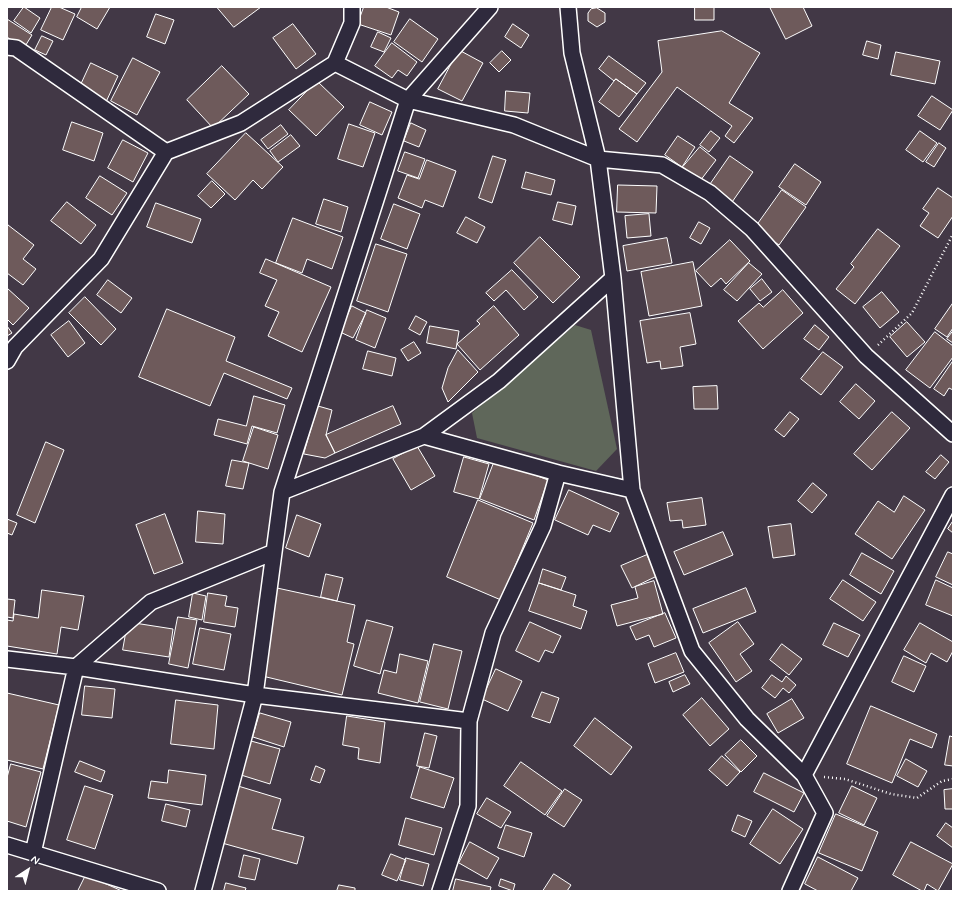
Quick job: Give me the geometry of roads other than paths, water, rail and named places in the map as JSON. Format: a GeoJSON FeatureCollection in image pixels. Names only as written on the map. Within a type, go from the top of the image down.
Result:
{"type":"FeatureCollection","features":[{"type":"Feature","properties":{"kind":"street"},"geometry":{"type":"LineString","coordinates":[[7,361],[15,347],[101,259],[166,152],[241,123],[335,63],[352,23],[352,7]]}},
{"type":"Feature","properties":{"kind":"street"},"geometry":{"type":"LineString","coordinates":[[203,891],[255,695],[282,492],[408,100],[490,7]]}},
{"type":"Feature","properties":{"kind":"street"},"geometry":{"type":"LineString","coordinates":[[568,7],[572,53],[598,159],[613,278],[632,490],[692,651],[747,719],[804,775],[825,813],[790,891]]}},
{"type":"Feature","properties":{"kind":"street"},"geometry":{"type":"LineString","coordinates":[[7,46],[16,48],[166,152]]}},
{"type":"Feature","properties":{"kind":"street"},"geometry":{"type":"LineString","coordinates":[[335,63],[408,100],[514,125],[598,159],[662,165],[710,193],[752,229],[866,356],[953,434]]}},
{"type":"Feature","properties":{"kind":"street"},"geometry":{"type":"LineString","coordinates":[[282,492],[424,436],[499,381],[613,278]]}},
{"type":"Feature","properties":{"kind":"street"},"geometry":{"type":"LineString","coordinates":[[424,436],[558,473],[632,490]]}},
{"type":"Feature","properties":{"kind":"street"},"geometry":{"type":"LineString","coordinates":[[440,891],[468,806],[469,721],[493,633],[543,526],[558,473]]}},
{"type":"Feature","properties":{"kind":"street"},"geometry":{"type":"LineString","coordinates":[[804,775],[953,495]]}},
{"type":"Feature","properties":{"kind":"street"},"geometry":{"type":"LineString","coordinates":[[33,853],[76,667],[151,602],[274,552]]}},
{"type":"Feature","properties":{"kind":"street"},"geometry":{"type":"LineString","coordinates":[[7,658],[76,667],[255,695],[469,721]]}},
{"type":"Feature","properties":{"kind":"street"},"geometry":{"type":"LineString","coordinates":[[7,845],[158,891]]}}]}
